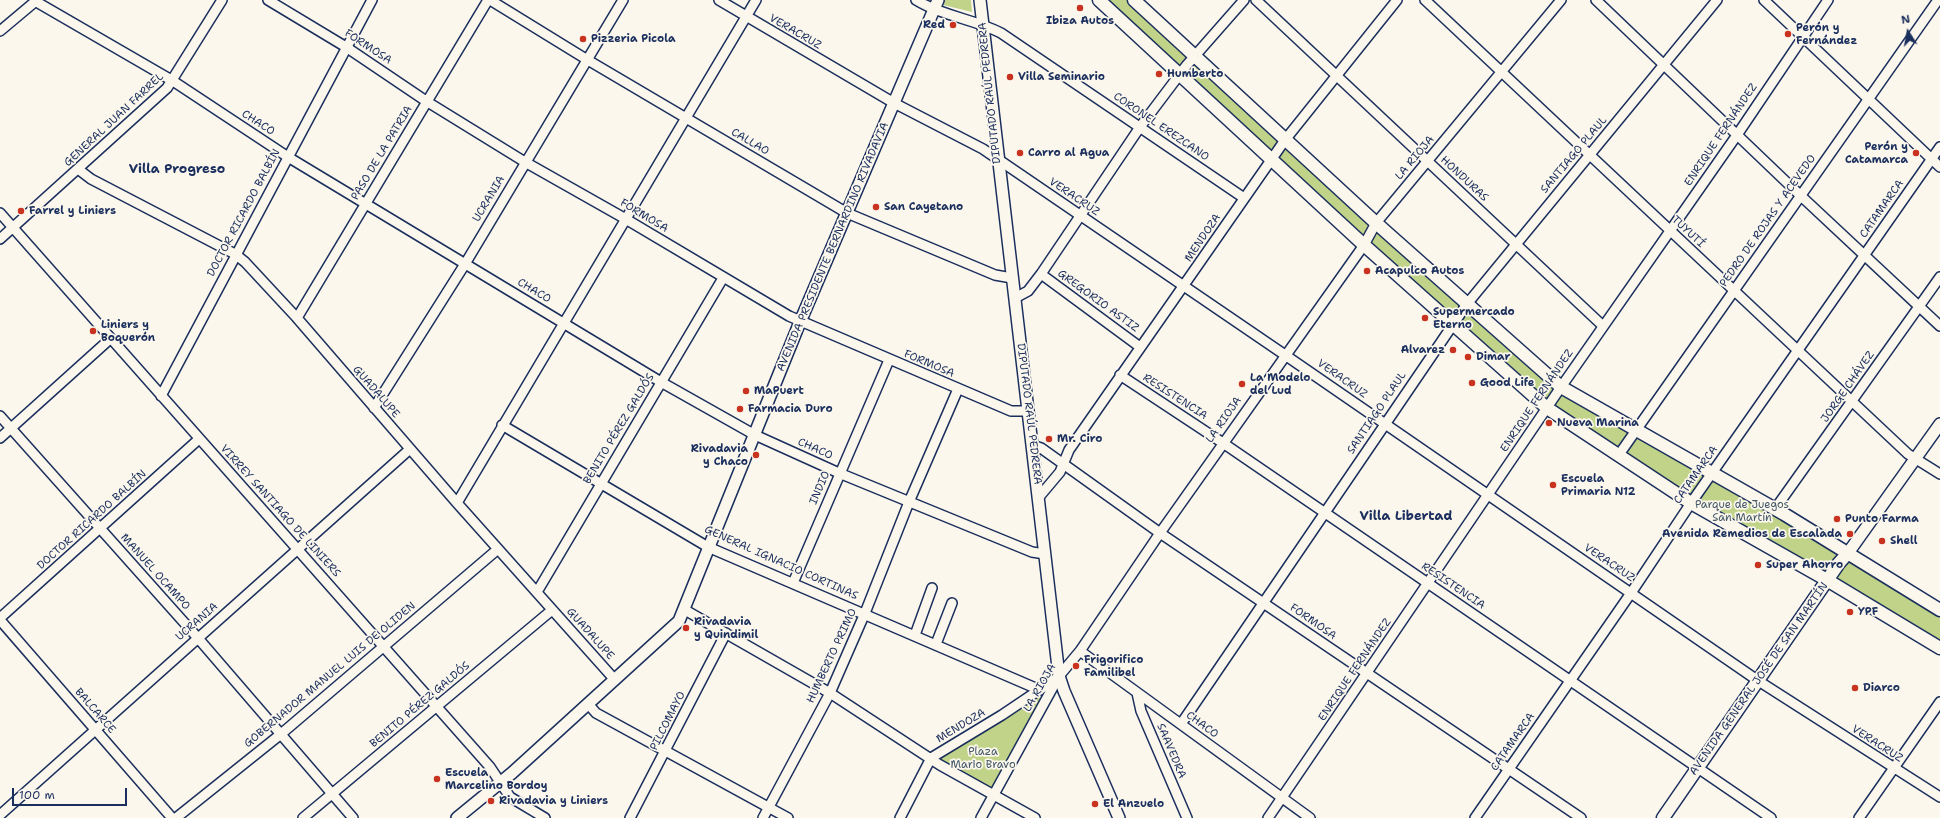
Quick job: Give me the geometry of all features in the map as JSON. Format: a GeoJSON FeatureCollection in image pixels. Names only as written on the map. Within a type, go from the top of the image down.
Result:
{"type":"FeatureCollection","features":[{"type":"Feature","properties":{"kind":"main road"},"geometry":{"type":"LineString","coordinates":[[1099,0],[1364,245],[1547,408],[1691,503],[1828,580],[1940,648]]}},
{"type":"Feature","properties":{"kind":"main road"},"geometry":{"type":"LineString","coordinates":[[1134,0],[1376,223],[1561,387],[1775,509],[1940,610]]}},
{"type":"Feature","properties":{"kind":"main road","name":"AVENIDA GENERAL JOSÉ DE SAN MARTÍN"},"geometry":{"type":"LineString","coordinates":[[1663,818],[1848,553]]}},
{"type":"Feature","properties":{"kind":"street","name":"GENERAL JUAN FARREL"},"geometry":{"type":"LineString","coordinates":[[0,239],[173,82],[222,0]]}},
{"type":"Feature","properties":{"kind":"street","name":"FORMOSA"},"geometry":{"type":"LineString","coordinates":[[268,0],[346,47],[426,100],[525,162],[624,218],[723,278],[800,322],[1011,411],[1027,411]]}},
{"type":"Feature","properties":{"kind":"street","name":"DOCTOR RICARDO BALBÍN"},"geometry":{"type":"LineString","coordinates":[[161,396],[235,254],[372,0]]}},
{"type":"Feature","properties":{"kind":"street","name":"CALLAO"},"geometry":{"type":"LineString","coordinates":[[489,0],[685,118],[847,212],[995,275],[1012,278]]}},
{"type":"Feature","properties":{"kind":"street","name":"PASO DE LA PATRIA"},"geometry":{"type":"LineString","coordinates":[[297,318],[426,100],[489,0]]}},
{"type":"Feature","properties":{"kind":"street","name":"UCRANIA"},"geometry":{"type":"LineString","coordinates":[[374,408],[381,400],[465,264],[586,59],[623,0]]}},
{"type":"Feature","properties":{"kind":"street","name":"VERACRUZ"},"geometry":{"type":"LineString","coordinates":[[719,0],[745,17],[894,103],[998,159],[1758,680],[1894,769],[1940,797]]}},
{"type":"Feature","properties":{"kind":"street"},"geometry":{"type":"LineString","coordinates":[[457,503],[624,218],[756,0]]}},
{"type":"Feature","properties":{"kind":"street","name":"CORONEL EREZCANO"},"geometry":{"type":"LineString","coordinates":[[916,0],[935,4],[1001,33],[1244,198]]}},
{"type":"Feature","properties":{"kind":"street","name":"DIPUTADO RAÚL PEDRERA"},"geometry":{"type":"LineString","coordinates":[[980,0],[1059,676],[1064,691],[1119,818]]}},
{"type":"Feature","properties":{"kind":"street"},"geometry":{"type":"LineString","coordinates":[[1015,298],[1028,290],[1040,274],[1081,216],[1140,127],[1179,75],[1244,0]]}},
{"type":"Feature","properties":{"kind":"street","name":"HONDURAS"},"geometry":{"type":"LineString","coordinates":[[1256,0],[1603,326]]}},
{"type":"Feature","properties":{"kind":"street","name":"MENDOZA"},"geometry":{"type":"LineString","coordinates":[[1039,497],[1048,489],[1063,464],[1069,450],[1244,198],[1272,161],[1285,140],[1397,0]]}},
{"type":"Feature","properties":{"kind":"street","name":"TUYUTÍ"},"geometry":{"type":"LineString","coordinates":[[1425,0],[1501,73],[1915,459],[1940,474]]}},
{"type":"Feature","properties":{"kind":"street","name":"LA RIOJA"},"geometry":{"type":"LineString","coordinates":[[981,818],[1059,676],[1080,651],[1160,532],[1364,245],[1376,223],[1561,0]]}},
{"type":"Feature","properties":{"kind":"street"},"geometry":{"type":"LineString","coordinates":[[1596,0],[1801,196],[1865,254],[1940,326]]}},
{"type":"Feature","properties":{"kind":"street","name":"SANTIAGO PLAUL"},"geometry":{"type":"LineString","coordinates":[[1181,724],[1467,304],[1717,0]]}},
{"type":"Feature","properties":{"kind":"street"},"geometry":{"type":"LineString","coordinates":[[1764,0],[1940,167]]}},
{"type":"Feature","properties":{"kind":"street","name":"ENRIQUE FERNÁNDEZ"},"geometry":{"type":"LineString","coordinates":[[1268,818],[1368,674],[1427,584],[1561,387],[1737,135],[1828,0]]}},
{"type":"Feature","properties":{"kind":"street","name":"PEDRO DE ROJAS Y ACEVEDO"},"geometry":{"type":"LineString","coordinates":[[1618,456],[1938,0]]}},
{"type":"Feature","properties":{"kind":"street","name":"CHACO"},"geometry":{"type":"LineString","coordinates":[[36,1],[173,82],[288,157],[465,264],[661,382],[754,435],[909,502],[1032,552],[1045,554]]}},
{"type":"Feature","properties":{"kind":"street"},"geometry":{"type":"LineString","coordinates":[[0,32],[36,1]]}},
{"type":"Feature","properties":{"kind":"street","name":"AVENIDA PRESIDENTE BERNARDINO RIVADAVIA"},"geometry":{"type":"LineString","coordinates":[[457,818],[500,783],[588,705],[674,626],[685,610],[708,546],[800,322],[935,4]]}},
{"type":"Feature","properties":{"kind":"street","name":"CATAMARCA"},"geometry":{"type":"LineString","coordinates":[[1475,818],[1631,593],[1691,503],[1940,147]]}},
{"type":"Feature","properties":{"kind":"street","name":"GUADALUPE"},"geometry":{"type":"LineString","coordinates":[[78,169],[91,179],[235,254],[244,262],[297,318],[457,503],[615,680]]}},
{"type":"Feature","properties":{"kind":"street","name":"VIRREY SANTIAGO DE LINIERS"},"geometry":{"type":"LineString","coordinates":[[0,213],[110,339],[384,646],[436,708],[490,768],[510,797],[545,818]]}},
{"type":"Feature","properties":{"kind":"street","name":"GREGORIO ASTIZ"},"geometry":{"type":"LineString","coordinates":[[1040,274],[1140,347]]}},
{"type":"Feature","properties":{"kind":"street","name":"JORGE CHÁVEZ"},"geometry":{"type":"LineString","coordinates":[[1775,509],[1940,277]]}},
{"type":"Feature","properties":{"kind":"street","name":"BENITO PÉREZ GALDÓS"},"geometry":{"type":"LineString","coordinates":[[537,592],[545,581],[600,483],[723,278]]}},
{"type":"Feature","properties":{"kind":"street"},"geometry":{"type":"LineString","coordinates":[[0,438],[110,339]]}},
{"type":"Feature","properties":{"kind":"street","name":"INDIO"},"geometry":{"type":"LineString","coordinates":[[793,582],[889,360]]}},
{"type":"Feature","properties":{"kind":"street","name":"RESISTENCIA"},"geometry":{"type":"LineString","coordinates":[[1120,375],[1223,443],[1771,818]]}},
{"type":"Feature","properties":{"kind":"street","name":"HUMBERTO PRIMO"},"geometry":{"type":"LineString","coordinates":[[764,818],[830,693],[865,613],[909,502],[958,389]]}},
{"type":"Feature","properties":{"kind":"street","name":"MANUEL OCAMPO"},"geometry":{"type":"LineString","coordinates":[[0,416],[100,530],[197,637],[353,818]]}},
{"type":"Feature","properties":{"kind":"street","name":"AVENIDA GENERAL JOSÉ DE SAN MARTÍN"},"geometry":{"type":"LineString","coordinates":[[1848,553],[1940,424]]}},
{"type":"Feature","properties":{"kind":"street","name":"GENERAL IGNACIO CORTINAS"},"geometry":{"type":"LineString","coordinates":[[502,425],[708,546],[1040,690]]}},
{"type":"Feature","properties":{"kind":"street","name":"DOCTOR RICARDO BALBÍN"},"geometry":{"type":"LineString","coordinates":[[0,619],[199,439]]}},
{"type":"Feature","properties":{"kind":"street","name":"FORMOSA"},"geometry":{"type":"LineString","coordinates":[[1032,445],[1041,448],[1160,532],[1508,770],[1581,818]]}},
{"type":"Feature","properties":{"kind":"street","name":"UCRANIA"},"geometry":{"type":"LineString","coordinates":[[0,815],[197,637],[299,550],[410,449]]}},
{"type":"Feature","properties":{"kind":"street","name":"GOBERNADOR MANUEL LUIS DE OLIDEN"},"geometry":{"type":"LineString","coordinates":[[176,818],[281,734],[498,549]]}},
{"type":"Feature","properties":{"kind":"street"},"geometry":{"type":"LineString","coordinates":[[915,635],[932,588]]}},
{"type":"Feature","properties":{"kind":"street"},"geometry":{"type":"LineString","coordinates":[[936,644],[952,603]]}},
{"type":"Feature","properties":{"kind":"street","name":"BENITO PÉREZ GALDÓS"},"geometry":{"type":"LineString","coordinates":[[303,818],[552,610]]}},
{"type":"Feature","properties":{"kind":"street"},"geometry":{"type":"LineString","coordinates":[[685,610],[830,693],[993,796],[1035,818]]}},
{"type":"Feature","properties":{"kind":"street","name":"BALCARCE"},"geometry":{"type":"LineString","coordinates":[[0,619],[172,818]]}},
{"type":"Feature","properties":{"kind":"street","name":"PILCOMAYO"},"geometry":{"type":"LineString","coordinates":[[630,818],[726,634]]}},
{"type":"Feature","properties":{"kind":"street","name":"CHACO"},"geometry":{"type":"LineString","coordinates":[[1080,651],[1310,818]]}},
{"type":"Feature","properties":{"kind":"street","name":"MENDOZA"},"geometry":{"type":"LineString","coordinates":[[900,818],[931,758],[1040,690],[1059,676]]}},
{"type":"Feature","properties":{"kind":"street","name":"SAAVEDRA"},"geometry":{"type":"LineString","coordinates":[[1138,693],[1141,711],[1187,818]]}},
{"type":"Feature","properties":{"kind":"street"},"geometry":{"type":"LineString","coordinates":[[1859,818],[1940,702]]}},
{"type":"Feature","properties":{"kind":"street"},"geometry":{"type":"LineString","coordinates":[[588,705],[596,713],[665,752],[788,818]]}},
{"type":"Feature","properties":{"kind":"green space"},"geometry":{"type":"Polygon","coordinates":[[[945,0],[971,0],[972,12],[943,5],[945,0]]]}},
{"type":"Feature","properties":{"kind":"green space","name":"Parque de Juegos San Martín"},"geometry":{"type":"Polygon","coordinates":[[[1099,0],[1134,0],[1561,387],[1940,610],[1940,648],[1547,408],[1099,0]]]}},
{"type":"Feature","properties":{"kind":"green space","name":"Plaza Mario Bravo"},"geometry":{"type":"Polygon","coordinates":[[[1059,676],[993,796],[931,758],[1059,676]]]}},
{"type":"Feature","properties":{"kind":"place","name":"Ibiza Autos"},"geometry":{"type":"Point","coordinates":[1080,8]}},
{"type":"Feature","properties":{"kind":"place","name":"Red"},"geometry":{"type":"Point","coordinates":[953,25]}},
{"type":"Feature","properties":{"kind":"place","name":"Perón y Fernández"},"geometry":{"type":"Point","coordinates":[1788,34]}},
{"type":"Feature","properties":{"kind":"place","name":"Pizzeria Picola"},"geometry":{"type":"Point","coordinates":[583,39]}},
{"type":"Feature","properties":{"kind":"place","name":"Humberto"},"geometry":{"type":"Point","coordinates":[1159,74]}},
{"type":"Feature","properties":{"kind":"place","name":"Villa Seminario"},"geometry":{"type":"Point","coordinates":[1010,77]}},
{"type":"Feature","properties":{"kind":"place","name":"Carro al Agua"},"geometry":{"type":"Point","coordinates":[1020,153]}},
{"type":"Feature","properties":{"kind":"place","name":"Perón y Catamarca"},"geometry":{"type":"Point","coordinates":[1916,153]}},
{"type":"Feature","properties":{"kind":"place","name":"San Cayetano"},"geometry":{"type":"Point","coordinates":[876,207]}},
{"type":"Feature","properties":{"kind":"place","name":"Farrel y Liniers"},"geometry":{"type":"Point","coordinates":[21,211]}},
{"type":"Feature","properties":{"kind":"place","name":"Acapulco Autos"},"geometry":{"type":"Point","coordinates":[1367,271]}},
{"type":"Feature","properties":{"kind":"place","name":"Supermercado Eterno"},"geometry":{"type":"Point","coordinates":[1425,318]}},
{"type":"Feature","properties":{"kind":"place","name":"Liniers y Boquerón"},"geometry":{"type":"Point","coordinates":[93,331]}},
{"type":"Feature","properties":{"kind":"place","name":"Alvarez"},"geometry":{"type":"Point","coordinates":[1453,350]}},
{"type":"Feature","properties":{"kind":"place","name":"Dimar"},"geometry":{"type":"Point","coordinates":[1468,357]}},
{"type":"Feature","properties":{"kind":"place","name":"Good Life"},"geometry":{"type":"Point","coordinates":[1472,383]}},
{"type":"Feature","properties":{"kind":"place","name":"La Modelo del Lud"},"geometry":{"type":"Point","coordinates":[1242,384]}},
{"type":"Feature","properties":{"kind":"place","name":"MaPuert"},"geometry":{"type":"Point","coordinates":[746,391]}},
{"type":"Feature","properties":{"kind":"place","name":"Farmacia Duro"},"geometry":{"type":"Point","coordinates":[740,409]}},
{"type":"Feature","properties":{"kind":"place","name":"Nueva Marina"},"geometry":{"type":"Point","coordinates":[1549,423]}},
{"type":"Feature","properties":{"kind":"place","name":"Mr. Ciro"},"geometry":{"type":"Point","coordinates":[1049,439]}},
{"type":"Feature","properties":{"kind":"place","name":"Rivadavia y Chaco"},"geometry":{"type":"Point","coordinates":[756,455]}},
{"type":"Feature","properties":{"kind":"place","name":"Escuela Primaria N12"},"geometry":{"type":"Point","coordinates":[1553,485]}},
{"type":"Feature","properties":{"kind":"place","name":"Punto Farma"},"geometry":{"type":"Point","coordinates":[1837,519]}},
{"type":"Feature","properties":{"kind":"place","name":"Avenida Remedios de Escalada"},"geometry":{"type":"Point","coordinates":[1850,534]}},
{"type":"Feature","properties":{"kind":"place","name":"Shell"},"geometry":{"type":"Point","coordinates":[1882,541]}},
{"type":"Feature","properties":{"kind":"place","name":"Super Ahorro"},"geometry":{"type":"Point","coordinates":[1758,565]}},
{"type":"Feature","properties":{"kind":"place","name":"YPF"},"geometry":{"type":"Point","coordinates":[1850,612]}},
{"type":"Feature","properties":{"kind":"place","name":"Rivadavia y Quindimil"},"geometry":{"type":"Point","coordinates":[686,628]}},
{"type":"Feature","properties":{"kind":"place","name":"Frigorifico Familibel"},"geometry":{"type":"Point","coordinates":[1076,666]}},
{"type":"Feature","properties":{"kind":"place","name":"Diarco"},"geometry":{"type":"Point","coordinates":[1855,688]}},
{"type":"Feature","properties":{"kind":"place","name":"Escuela Marcelino Bordoy"},"geometry":{"type":"Point","coordinates":[437,779]}},
{"type":"Feature","properties":{"kind":"place","name":"Rivadavia y Liniers"},"geometry":{"type":"Point","coordinates":[491,801]}},
{"type":"Feature","properties":{"kind":"place","name":"El Anzuelo"},"geometry":{"type":"Point","coordinates":[1095,804]}},
{"type":"Feature","properties":{"kind":"district","name":"Villa Progreso"},"geometry":{"type":"Point","coordinates":[177,170]}},
{"type":"Feature","properties":{"kind":"district","name":"Villa Libertad"},"geometry":{"type":"Point","coordinates":[1406,517]}}]}
